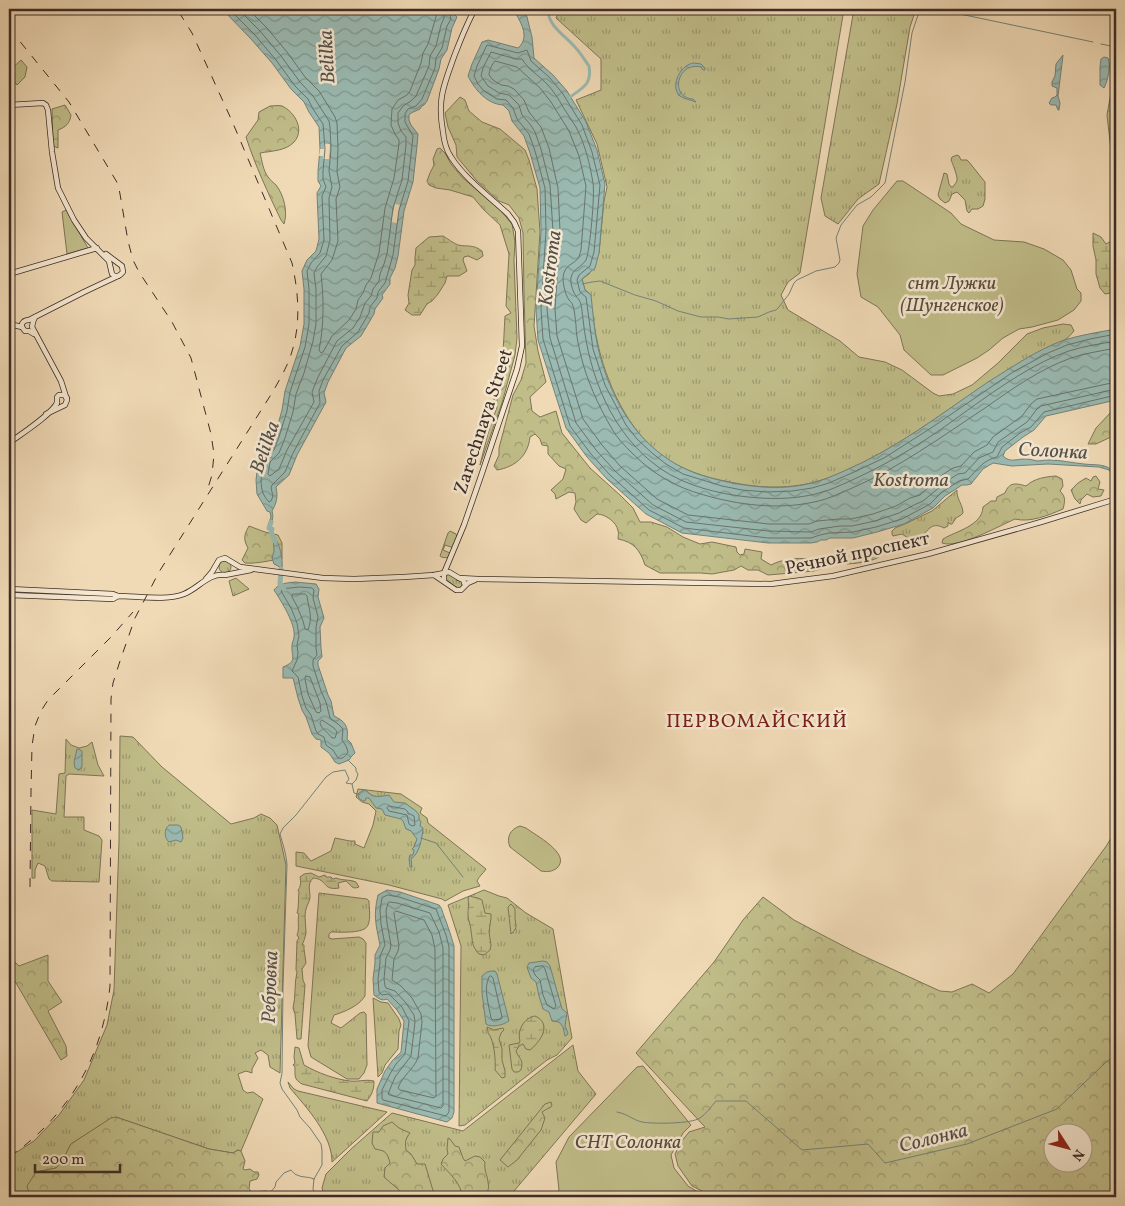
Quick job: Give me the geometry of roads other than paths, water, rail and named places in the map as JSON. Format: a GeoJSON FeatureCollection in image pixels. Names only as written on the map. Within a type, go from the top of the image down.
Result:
{"type":"FeatureCollection","features":[{"type":"Feature","properties":{"kind":"street","name":"Zarechnaya Street"},"geometry":{"type":"LineString","coordinates":[[444,573],[481,476],[517,369],[522,346],[518,231],[508,214],[459,168],[444,142],[441,125],[440,99],[442,89],[468,22],[475,9]]}},
{"type":"Feature","properties":{"kind":"street"},"geometry":{"type":"LineString","coordinates":[[9,104],[43,103],[46,105],[58,188],[74,220],[86,238],[107,258],[113,275],[118,276]]}},
{"type":"Feature","properties":{"kind":"street"},"geometry":{"type":"LineString","coordinates":[[9,274],[97,248]]}},
{"type":"Feature","properties":{"kind":"street"},"geometry":{"type":"LineString","coordinates":[[9,324],[22,327],[25,331],[31,326],[35,317],[122,274],[122,266],[97,248]]}},
{"type":"Feature","properties":{"kind":"street"},"geometry":{"type":"LineString","coordinates":[[102,283],[108,277],[113,265],[119,264]]}},
{"type":"Feature","properties":{"kind":"street"},"geometry":{"type":"LineString","coordinates":[[22,327],[24,321],[31,326],[61,381],[66,396],[67,402],[63,406],[46,414]]}},
{"type":"Feature","properties":{"kind":"street"},"geometry":{"type":"LineString","coordinates":[[9,444],[54,407],[61,390],[61,381]]}},
{"type":"Feature","properties":{"kind":"street"},"geometry":{"type":"LineString","coordinates":[[58,396],[62,394],[66,396]]}},
{"type":"Feature","properties":{"kind":"street"},"geometry":{"type":"LineString","coordinates":[[56,402],[63,406]]}},
{"type":"Feature","properties":{"kind":"street","name":"Речной проспект"},"geometry":{"type":"LineString","coordinates":[[459,578],[771,584],[833,576],[928,554],[1116,499]]}},
{"type":"Feature","properties":{"kind":"street"},"geometry":{"type":"LineString","coordinates":[[9,590],[168,598],[196,588],[206,579],[219,560],[223,558],[229,559],[240,567],[323,578],[404,577],[449,572],[462,580],[465,585]]}},
{"type":"Feature","properties":{"kind":"street"},"geometry":{"type":"LineString","coordinates":[[451,558],[453,574]]}},
{"type":"Feature","properties":{"kind":"street"},"geometry":{"type":"LineString","coordinates":[[230,574],[233,570],[232,563]]}},
{"type":"Feature","properties":{"kind":"street"},"geometry":{"type":"LineString","coordinates":[[216,565],[221,575]]}},
{"type":"Feature","properties":{"kind":"street"},"geometry":{"type":"LineString","coordinates":[[206,579],[257,570]]}},
{"type":"Feature","properties":{"kind":"street"},"geometry":{"type":"LineString","coordinates":[[444,573],[444,581]]}},
{"type":"Feature","properties":{"kind":"street"},"geometry":{"type":"LineString","coordinates":[[434,575],[456,590],[461,590],[471,581],[478,579]]}},
{"type":"Feature","properties":{"kind":"street"},"geometry":{"type":"LineString","coordinates":[[9,595],[113,598],[118,596]]}},
{"type":"Feature","properties":{"kind":"water"},"geometry":{"type":"Polygon","coordinates":[[[224,9],[457,9],[455,15],[457,17],[452,28],[447,50],[441,59],[427,101],[420,109],[409,115],[411,125],[418,134],[413,182],[404,211],[398,256],[390,278],[390,284],[382,295],[383,298],[361,336],[346,348],[328,382],[324,393],[326,402],[297,455],[289,475],[276,487],[277,499],[272,511],[273,515],[269,528],[270,512],[267,511],[257,494],[256,480],[259,456],[270,447],[275,435],[285,391],[300,346],[304,324],[302,271],[307,260],[316,251],[319,239],[317,193],[321,186],[318,181],[319,127],[304,102],[224,9]]]}},
{"type":"Feature","properties":{"kind":"water","name":"Kostroma"},"geometry":{"type":"Polygon","coordinates":[[[513,9],[525,9],[532,37],[534,58],[567,91],[586,122],[597,150],[605,184],[599,253],[595,268],[582,279],[585,290],[591,295],[598,348],[612,391],[635,428],[649,444],[666,458],[685,469],[707,477],[733,483],[759,487],[786,487],[812,483],[840,473],[882,452],[988,382],[1044,349],[1070,338],[1116,329],[1116,400],[1046,416],[1034,430],[1005,451],[1003,456],[1011,460],[1053,460],[1102,465],[1110,469],[1116,479],[1109,470],[1099,467],[1048,464],[1012,466],[993,463],[983,469],[971,484],[962,485],[945,496],[933,508],[904,524],[853,538],[830,538],[811,543],[768,543],[682,533],[646,514],[607,479],[587,457],[566,428],[538,340],[536,309],[541,231],[540,188],[524,136],[512,121],[509,111],[503,105],[492,102],[482,95],[468,76],[482,42],[488,40],[518,48],[522,44],[524,39],[523,29],[513,9]]]}},
{"type":"Feature","properties":{"kind":"water"},"geometry":{"type":"Polygon","coordinates":[[[1063,55],[1058,110],[1056,105],[1049,103],[1057,95],[1057,88],[1052,86],[1052,82],[1055,76],[1056,64],[1063,55]]]}},
{"type":"Feature","properties":{"kind":"water"},"geometry":{"type":"Polygon","coordinates":[[[1104,57],[1108,58],[1109,65],[1108,77],[1104,88],[1100,85],[1100,67],[1101,59],[1104,57]]]}},
{"type":"Feature","properties":{"kind":"water"},"geometry":{"type":"Polygon","coordinates":[[[689,64],[701,64],[705,70],[701,67],[686,69],[679,80],[679,87],[685,97],[696,102],[680,96],[676,87],[676,81],[681,71],[689,64]]]}},
{"type":"Feature","properties":{"kind":"water"},"geometry":{"type":"Polygon","coordinates":[[[273,535],[278,542],[282,569],[274,564],[272,558],[274,551],[273,535]]]}},
{"type":"Feature","properties":{"kind":"water"},"geometry":{"type":"Polygon","coordinates":[[[286,583],[316,584],[319,589],[318,597],[324,618],[320,627],[322,657],[318,661],[318,665],[331,701],[334,716],[345,725],[347,739],[355,753],[349,760],[339,764],[321,747],[321,740],[316,739],[312,734],[302,710],[293,678],[283,678],[283,667],[291,663],[293,658],[294,632],[287,613],[274,590],[286,583]]]}},
{"type":"Feature","properties":{"kind":"water"},"geometry":{"type":"Polygon","coordinates":[[[77,749],[82,751],[82,767],[79,770],[75,768],[74,762],[77,749]]]}},
{"type":"Feature","properties":{"kind":"water"},"geometry":{"type":"Polygon","coordinates":[[[363,790],[376,796],[389,795],[394,802],[405,803],[419,815],[420,826],[423,828],[423,832],[418,849],[411,859],[412,867],[410,867],[409,858],[410,855],[413,855],[414,850],[412,849],[417,839],[411,831],[406,829],[401,819],[385,815],[382,809],[376,808],[369,798],[366,798],[365,801],[360,799],[358,794],[363,790]]]}},
{"type":"Feature","properties":{"kind":"water"},"geometry":{"type":"Polygon","coordinates":[[[169,825],[181,827],[183,838],[181,842],[176,840],[169,842],[167,840],[165,831],[169,825]]]}},
{"type":"Feature","properties":{"kind":"water"},"geometry":{"type":"Polygon","coordinates":[[[387,890],[400,892],[439,905],[454,946],[454,1112],[452,1118],[447,1122],[377,1103],[377,1089],[385,1071],[401,1052],[404,1021],[387,999],[380,999],[374,995],[375,955],[380,945],[375,915],[378,895],[387,890]]]}},
{"type":"Feature","properties":{"kind":"water"},"geometry":{"type":"Polygon","coordinates":[[[547,962],[550,966],[562,1009],[567,1013],[565,1026],[568,1033],[565,1036],[563,1027],[559,1022],[552,1021],[549,1012],[543,1009],[536,982],[531,978],[527,967],[529,963],[547,962]]]}},
{"type":"Feature","properties":{"kind":"water"},"geometry":{"type":"Polygon","coordinates":[[[495,971],[497,974],[509,1021],[494,1026],[486,1024],[482,993],[482,976],[495,971]]]}},
{"type":"Feature","properties":{"kind":"waterway"},"geometry":{"type":"LineString","coordinates":[[550,9],[548,11],[549,16],[554,26],[576,48],[589,66],[590,72],[586,85],[570,97]]}},
{"type":"Feature","properties":{"kind":"waterway"},"geometry":{"type":"LineString","coordinates":[[582,284],[600,281],[678,311],[701,317],[729,319],[758,317],[776,310],[797,280],[816,271],[835,267],[840,260],[836,238],[841,225],[857,205],[871,197],[885,183],[905,82],[912,33],[920,9]]}},
{"type":"Feature","properties":{"kind":"waterway"},"geometry":{"type":"LineString","coordinates":[[927,9],[960,14],[1093,42]]}},
{"type":"Feature","properties":{"kind":"waterway"},"geometry":{"type":"LineString","coordinates":[[1101,44],[1116,47]]}},
{"type":"Feature","properties":{"kind":"waterway","name":"Belilka"},"geometry":{"type":"LineString","coordinates":[[271,522],[269,528],[272,529],[271,532],[275,541]]}},
{"type":"Feature","properties":{"kind":"waterway","name":"Belilka"},"geometry":{"type":"LineString","coordinates":[[281,569],[280,584],[284,589]]}},
{"type":"Feature","properties":{"kind":"waterway","name":"Belilka"},"geometry":{"type":"LineString","coordinates":[[348,760],[356,768],[358,774],[352,784],[354,793],[358,794]]}},
{"type":"Feature","properties":{"kind":"waterway","name":"Ребровка"},"geometry":{"type":"LineString","coordinates":[[314,1179],[322,1165],[321,1144],[300,1117],[280,1083],[282,1073],[287,864],[280,834],[326,777],[333,772],[345,770],[349,779],[346,783],[352,784]]}},
{"type":"Feature","properties":{"kind":"waterway","name":"Belilka"},"geometry":{"type":"LineString","coordinates":[[421,838],[436,843],[463,877]]}},
{"type":"Feature","properties":{"kind":"waterway","name":"Солонка"},"geometry":{"type":"LineString","coordinates":[[617,1112],[642,1122],[681,1122],[700,1118],[716,1101],[746,1101],[802,1150],[868,1144],[885,1163],[967,1144],[1057,1109],[1105,1063],[1116,1055]]}},
{"type":"Feature","properties":{"kind":"waterway","name":"Ребровка"},"geometry":{"type":"LineString","coordinates":[[266,1197],[284,1173],[291,1170],[299,1176],[314,1179]]}},
{"type":"Feature","properties":{"kind":"waterway"},"geometry":{"type":"LineString","coordinates":[[314,1179],[313,1189],[316,1197]]}},
{"type":"Feature","properties":{"kind":"railway"},"geometry":{"type":"LineString","coordinates":[[9,1156],[23,1147],[41,1131],[71,1096],[90,1062],[103,1026],[110,986],[111,699],[113,683],[135,618],[159,572],[275,388],[289,360],[296,337],[298,305],[292,263],[232,121],[192,33],[177,9]]}},
{"type":"Feature","properties":{"kind":"railway"},"geometry":{"type":"LineString","coordinates":[[9,28],[69,102],[118,184],[133,260],[172,322],[191,358],[211,434],[214,454],[212,475],[208,488]]}},
{"type":"Feature","properties":{"kind":"railway"},"geometry":{"type":"LineString","coordinates":[[30,887],[32,746],[35,726],[48,700],[111,637],[133,612]]}},
{"type":"Feature","properties":{"kind":"district","name":"ПЕРВОМАЙСКИЙ"},"geometry":{"type":"Point","coordinates":[757,720]}},
{"type":"Feature","properties":{"kind":"park label","name":"снт Лужки (Шунгенское)"},"geometry":{"type":"Point","coordinates":[952,293]}},
{"type":"Feature","properties":{"kind":"park label","name":"СНТ Солонка"},"geometry":{"type":"Point","coordinates":[628,1141]}}]}
